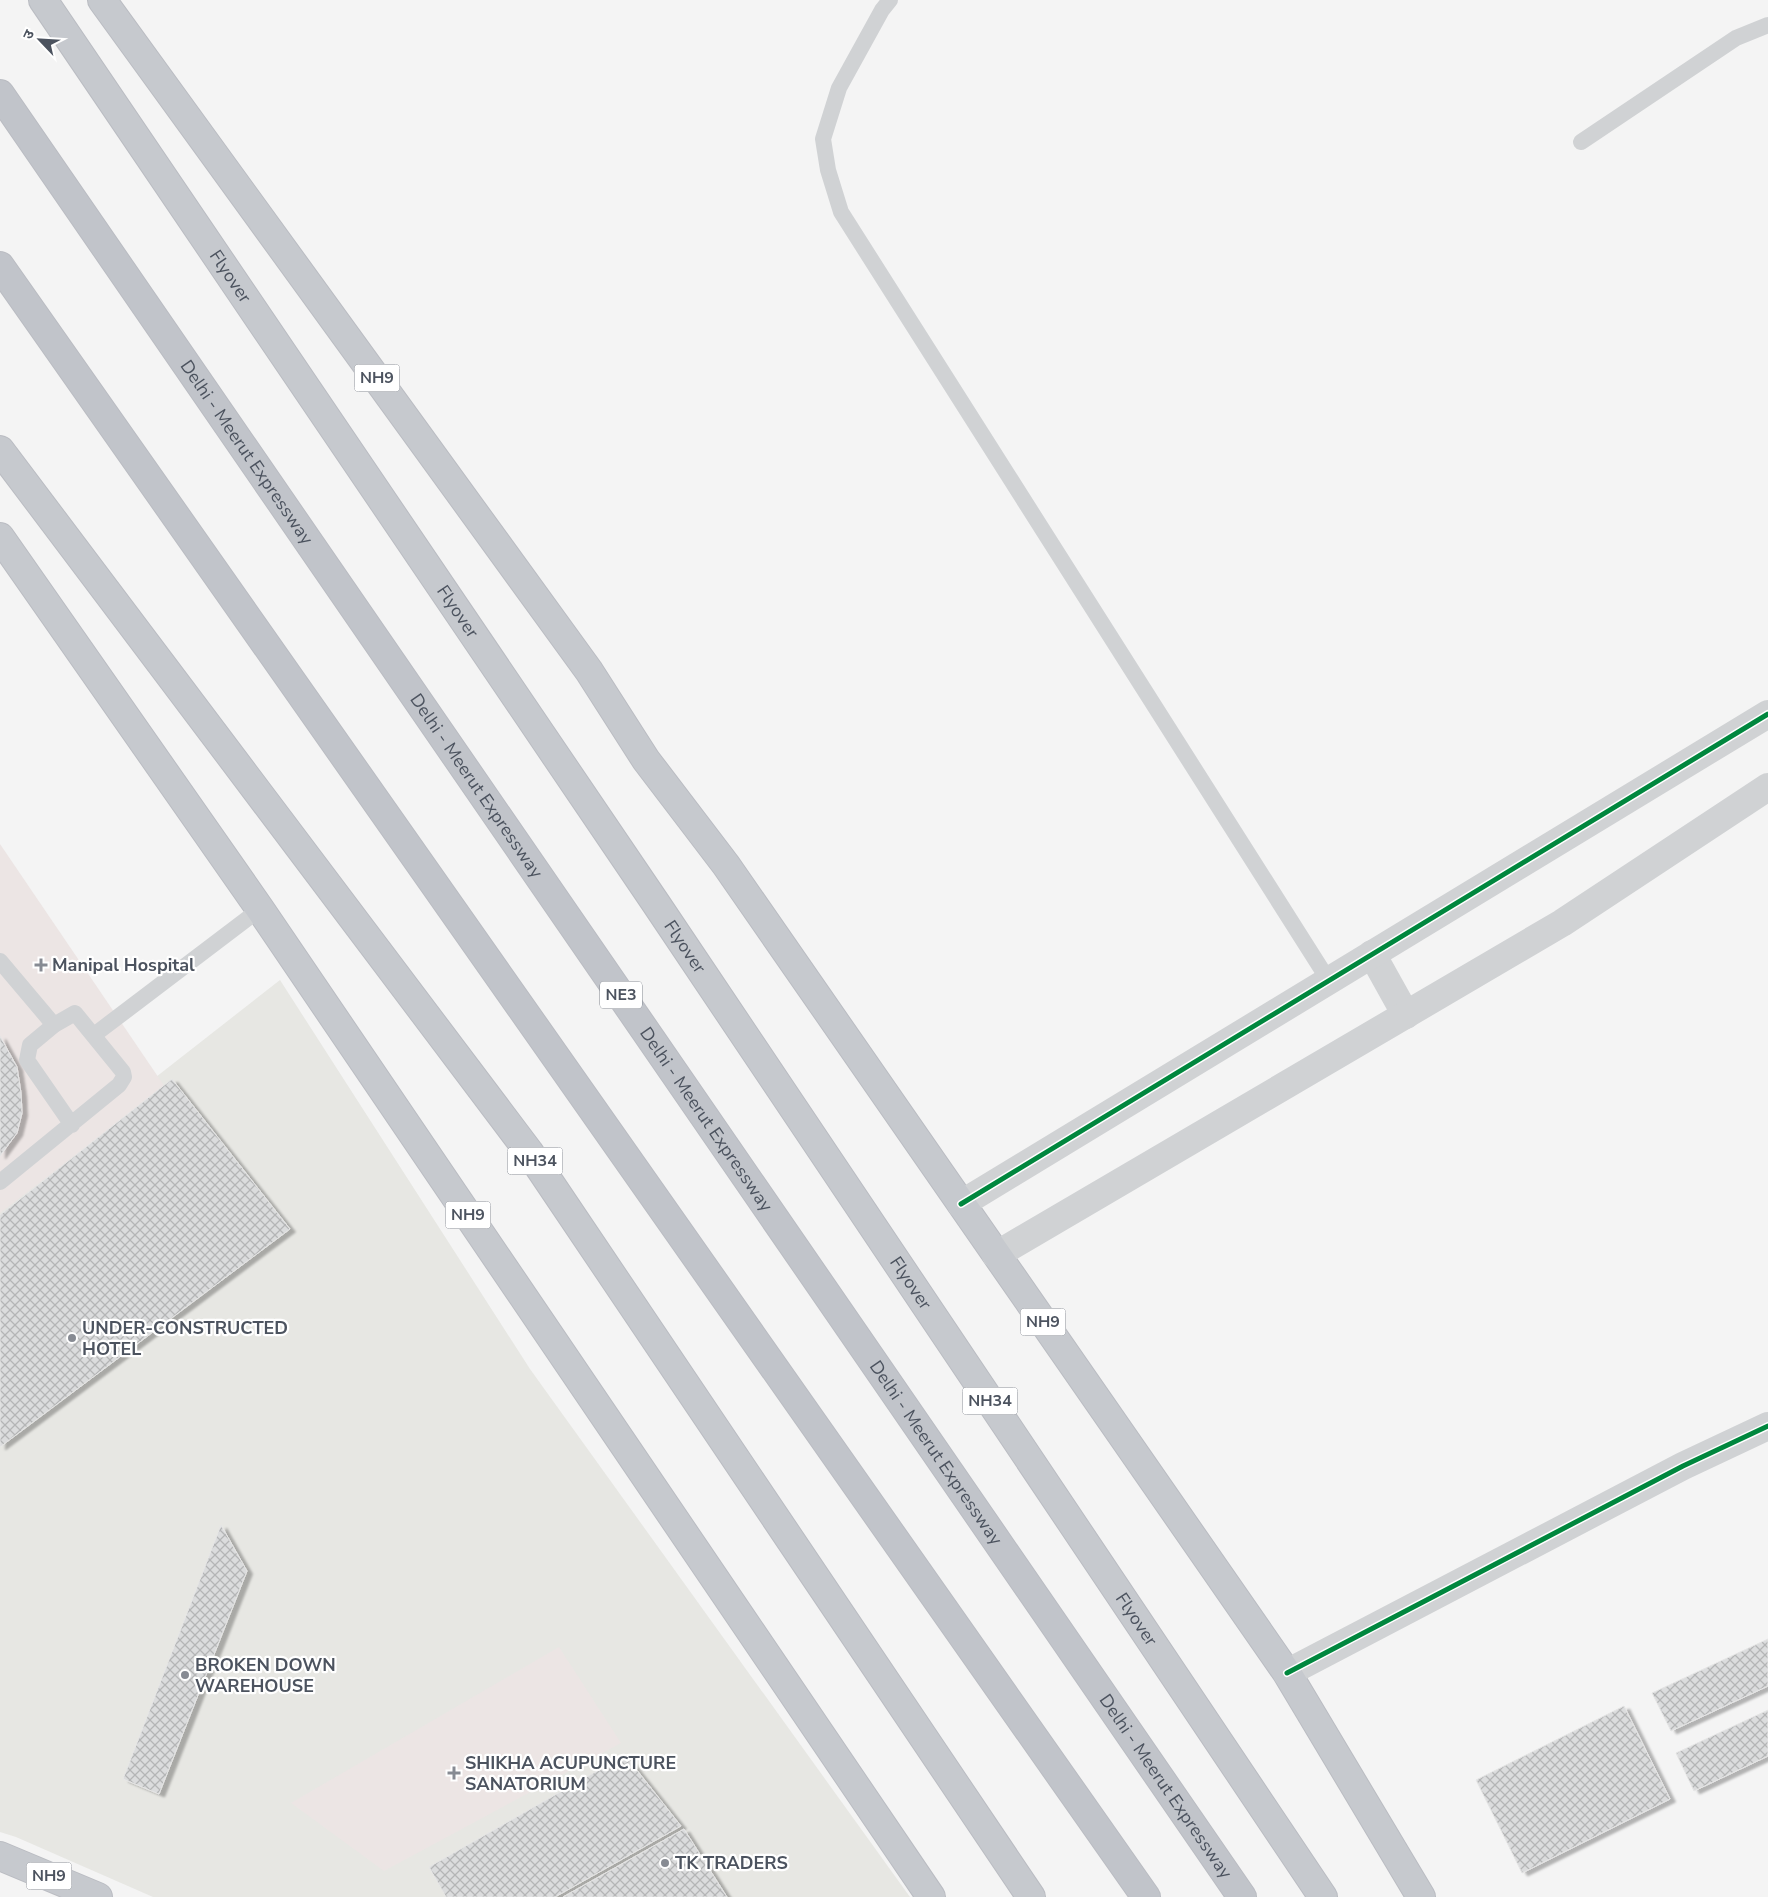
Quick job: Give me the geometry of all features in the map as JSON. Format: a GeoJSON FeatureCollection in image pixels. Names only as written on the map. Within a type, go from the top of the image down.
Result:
{"type":"FeatureCollection","features":[{"type":"Feature","properties":{"kind":"highway","name":"Flyover"},"geometry":{"type":"LineString","coordinates":[[43,0],[656,905],[1323,1897]]}},
{"type":"Feature","properties":{"kind":"highway","name":"NH9"},"geometry":{"type":"LineString","coordinates":[[102,0],[589,671],[646,760],[726,864],[1287,1673],[1421,1897]]}},
{"type":"Feature","properties":{"kind":"highway","name":"Delhi - Meerut Expressway"},"geometry":{"type":"LineString","coordinates":[[0,94],[1242,1897]]}},
{"type":"Feature","properties":{"kind":"highway"},"geometry":{"type":"LineString","coordinates":[[0,266],[1146,1897]]}},
{"type":"Feature","properties":{"kind":"highway","name":"NH34"},"geometry":{"type":"LineString","coordinates":[[1,451],[529,1152],[1031,1897]]}},
{"type":"Feature","properties":{"kind":"highway","name":"NH9"},"geometry":{"type":"LineString","coordinates":[[0,537],[260,909],[931,1897]]}},
{"type":"Feature","properties":{"kind":"highway","name":"NH9"},"geometry":{"type":"LineString","coordinates":[[0,1856],[98,1897]]}},
{"type":"Feature","properties":{"kind":"street"},"geometry":{"type":"LineString","coordinates":[[961,1204],[1768,714]]}},
{"type":"Feature","properties":{"kind":"street"},"geometry":{"type":"LineString","coordinates":[[996,1255],[1562,923],[1768,787]]}},
{"type":"Feature","properties":{"kind":"street"},"geometry":{"type":"LineString","coordinates":[[1372,954],[1406,1014]]}},
{"type":"Feature","properties":{"kind":"street"},"geometry":{"type":"LineString","coordinates":[[1287,1673],[1683,1466],[1768,1426]]}},
{"type":"Feature","properties":{"kind":"lane"},"geometry":{"type":"LineString","coordinates":[[890,0],[882,10],[839,88],[824,139],[828,170],[841,212],[1329,981]]}},
{"type":"Feature","properties":{"kind":"lane"},"geometry":{"type":"LineString","coordinates":[[1581,142],[1736,38],[1768,25]]}},
{"type":"Feature","properties":{"kind":"lane"},"geometry":{"type":"LineString","coordinates":[[94,1035],[260,909]]}},
{"type":"Feature","properties":{"kind":"lane"},"geometry":{"type":"LineString","coordinates":[[0,961],[54,1024]]}},
{"type":"Feature","properties":{"kind":"lane"},"geometry":{"type":"LineString","coordinates":[[0,1182],[72,1125],[119,1085],[124,1077],[123,1072],[75,1013],[54,1024],[30,1045],[26,1060],[72,1125]]}},
{"type":"Feature","properties":{"kind":"shaded area","name":"Manipal Hospital"},"geometry":{"type":"Polygon","coordinates":[[[0,844],[165,1087],[0,1213],[0,844]]]}},
{"type":"Feature","properties":{"kind":"shaded area"},"geometry":{"type":"Polygon","coordinates":[[[280,980],[530,1369],[910,1897],[153,1897],[16,1837],[0,1832],[0,1199],[280,980]]]}},
{"type":"Feature","properties":{"kind":"shaded area","name":"SHIKHA ACUPUNCTURE SANATORIUM"},"geometry":{"type":"Polygon","coordinates":[[[559,1647],[621,1743],[384,1871],[291,1803],[559,1647]]]}},
{"type":"Feature","properties":{"kind":"building"},"geometry":{"type":"Polygon","coordinates":[[[0,1036],[17,1067],[22,1113],[17,1133],[0,1156],[0,1036]]]}},
{"type":"Feature","properties":{"kind":"building","name":"UNDER-CONSTRUCTED HOTEL"},"geometry":{"type":"Polygon","coordinates":[[[172,1079],[290,1229],[0,1447],[0,1215],[172,1079]]]}},
{"type":"Feature","properties":{"kind":"building","name":"BROKEN DOWN WAREHOUSE"},"geometry":{"type":"Polygon","coordinates":[[[221,1525],[247,1571],[159,1794],[123,1779],[221,1525]]]}},
{"type":"Feature","properties":{"kind":"building"},"geometry":{"type":"Polygon","coordinates":[[[1768,1639],[1768,1686],[1671,1731],[1652,1693],[1768,1639]]]}},
{"type":"Feature","properties":{"kind":"building"},"geometry":{"type":"Polygon","coordinates":[[[1624,1706],[1670,1799],[1522,1873],[1476,1780],[1624,1706]]]}},
{"type":"Feature","properties":{"kind":"building"},"geometry":{"type":"Polygon","coordinates":[[[1768,1710],[1768,1756],[1694,1791],[1676,1753],[1768,1710]]]}},
{"type":"Feature","properties":{"kind":"building"},"geometry":{"type":"Polygon","coordinates":[[[625,1755],[681,1826],[555,1897],[446,1897],[429,1867],[625,1755]]]}},
{"type":"Feature","properties":{"kind":"building","name":"TK TRADERS"},"geometry":{"type":"Polygon","coordinates":[[[684,1829],[727,1897],[563,1897],[684,1829]]]}},
{"type":"Feature","properties":{"kind":"cycle path"},"geometry":{"type":"LineString","coordinates":[[961,1204],[1768,714]]}},
{"type":"Feature","properties":{"kind":"cycle path"},"geometry":{"type":"LineString","coordinates":[[1287,1673],[1683,1466],[1768,1426]]}},
{"type":"Feature","properties":{"kind":"place","name":"Manipal Hospital"},"geometry":{"type":"Point","coordinates":[41,965]}},
{"type":"Feature","properties":{"kind":"place","name":"UNDER-CONSTRUCTED HOTEL"},"geometry":{"type":"Point","coordinates":[72,1338]}},
{"type":"Feature","properties":{"kind":"place","name":"BROKEN DOWN WAREHOUSE"},"geometry":{"type":"Point","coordinates":[185,1675]}},
{"type":"Feature","properties":{"kind":"place","name":"SHIKHA ACUPUNCTURE SANATORIUM"},"geometry":{"type":"Point","coordinates":[454,1773]}},
{"type":"Feature","properties":{"kind":"place","name":"TK TRADERS"},"geometry":{"type":"Point","coordinates":[665,1863]}}]}
